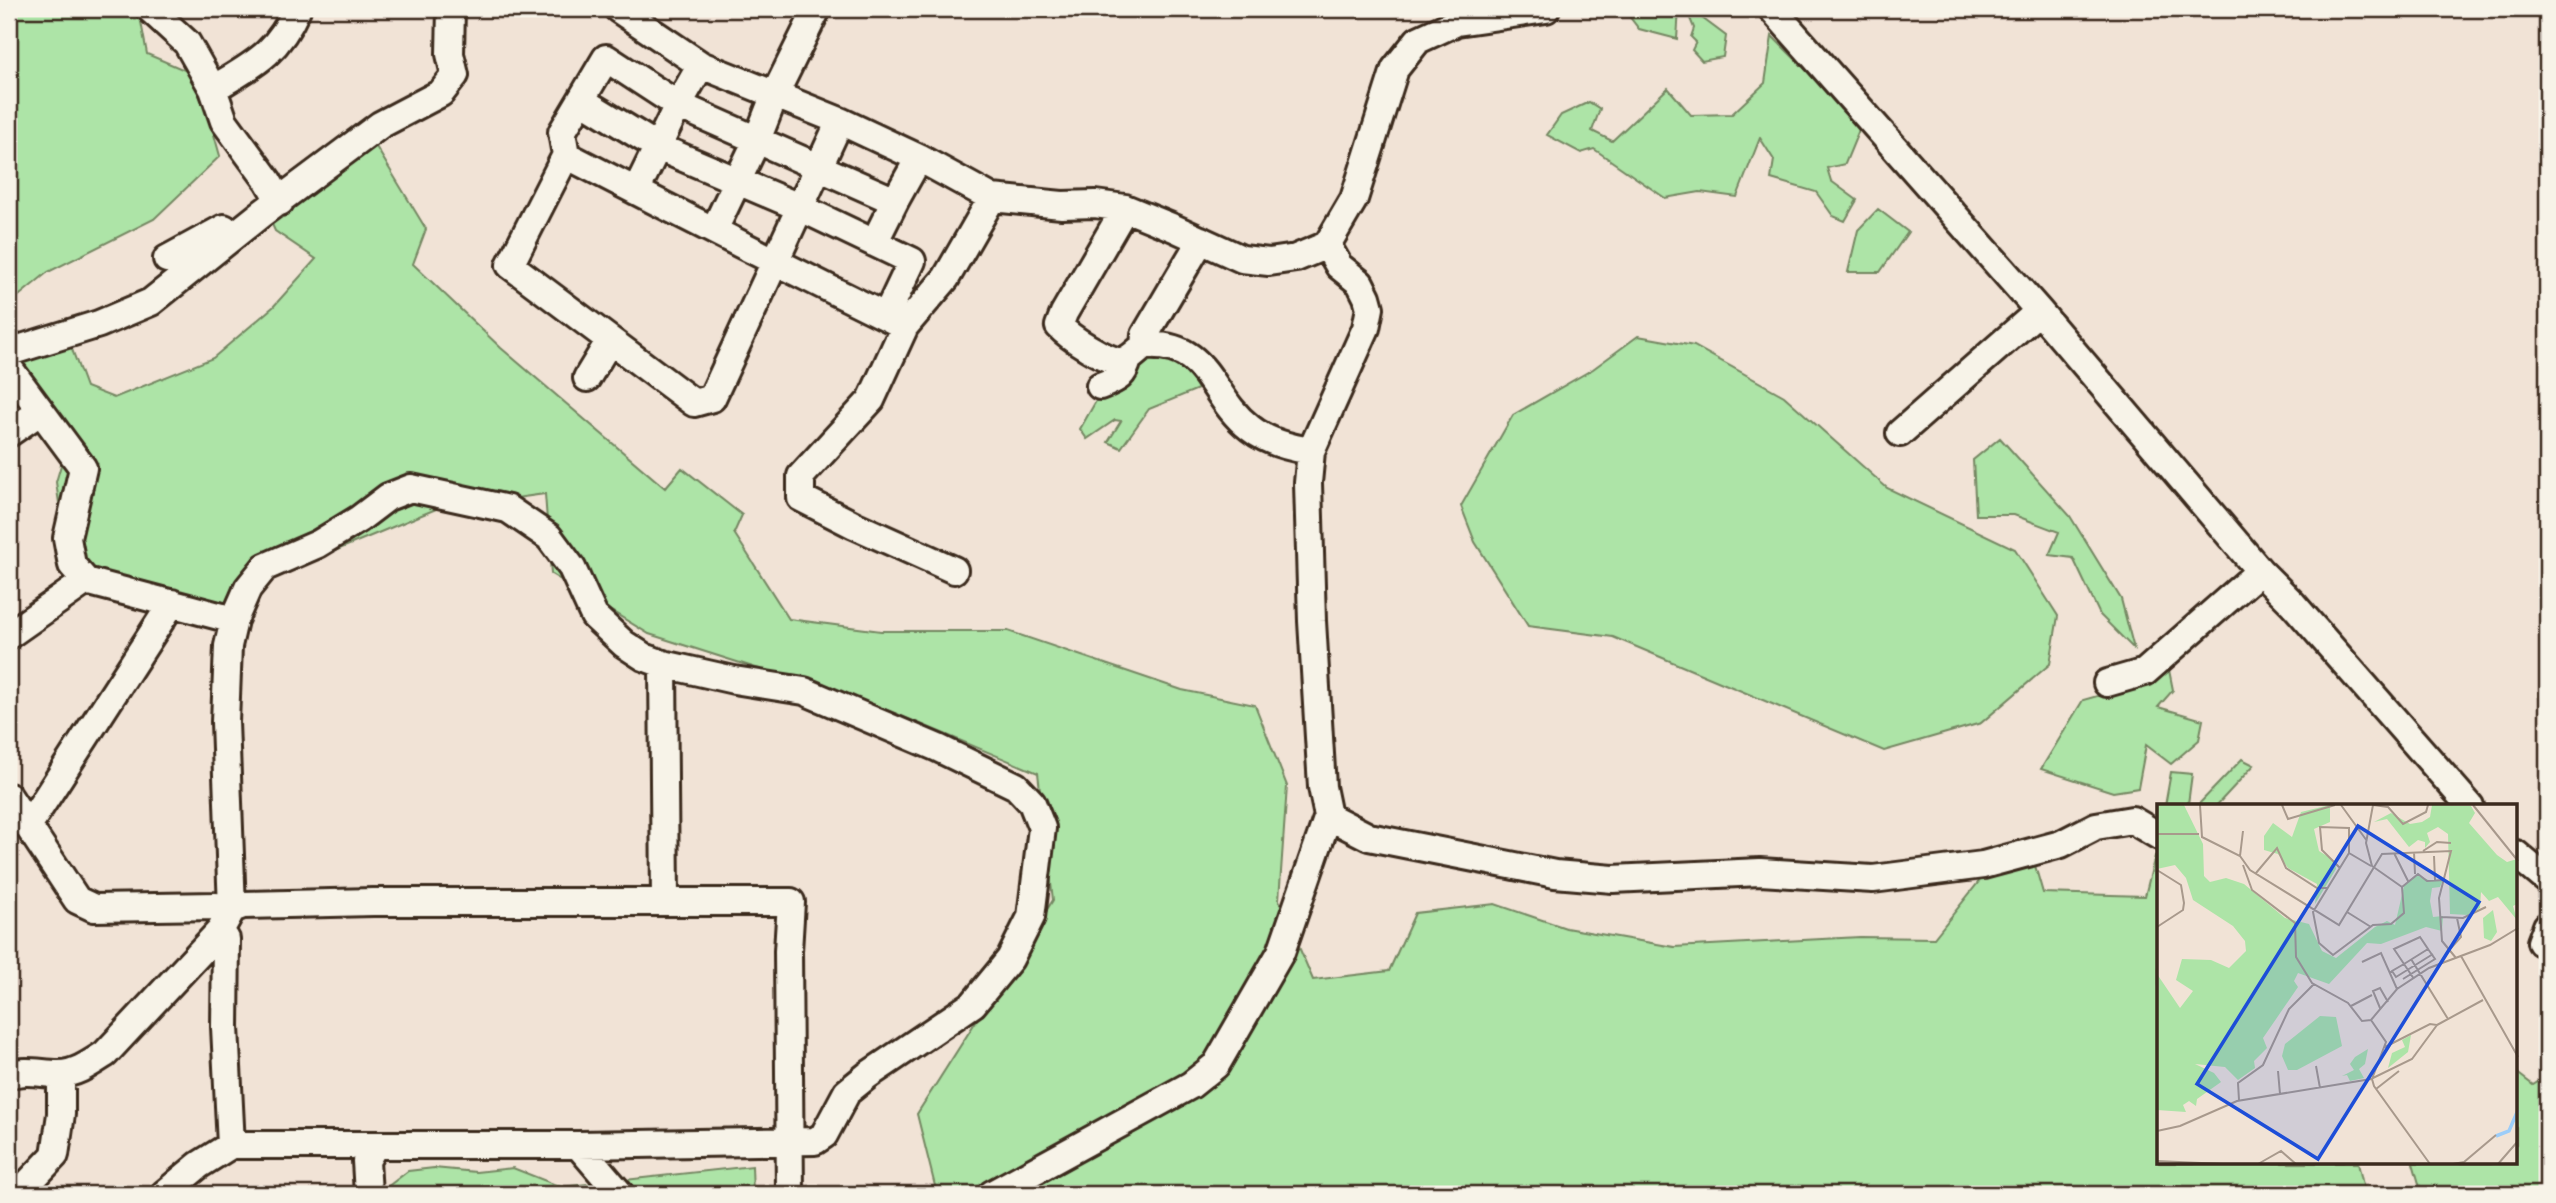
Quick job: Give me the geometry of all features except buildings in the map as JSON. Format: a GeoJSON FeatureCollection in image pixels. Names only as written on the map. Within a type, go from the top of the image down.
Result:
{"type":"FeatureCollection","features":[{"type":"Feature","properties":{"kind":"street"},"geometry":{"type":"LineString","coordinates":[[150,9],[187,43],[213,89],[224,121],[268,181],[270,208]]}},
{"type":"Feature","properties":{"kind":"street"},"geometry":{"type":"LineString","coordinates":[[213,89],[255,64],[276,46],[297,9]]}},
{"type":"Feature","properties":{"kind":"street"},"geometry":{"type":"LineString","coordinates":[[9,352],[99,324],[151,302],[380,125],[441,93],[455,75],[450,54],[452,9]]}},
{"type":"Feature","properties":{"kind":"street"},"geometry":{"type":"LineString","coordinates":[[618,9],[701,65],[840,121],[919,158],[992,198],[1125,208],[1242,259],[1269,262],[1296,258],[1327,244],[1353,199],[1395,69],[1418,40],[1447,15],[1546,9]]}},
{"type":"Feature","properties":{"kind":"street"},"geometry":{"type":"LineString","coordinates":[[714,230],[757,140],[775,94],[817,9]]}},
{"type":"Feature","properties":{"kind":"street"},"geometry":{"type":"LineString","coordinates":[[1772,9],[2039,311],[2260,571],[2293,604],[2468,804]]}},
{"type":"Feature","properties":{"kind":"street"},"geometry":{"type":"LineString","coordinates":[[840,121],[818,167],[799,207],[774,260],[712,398],[694,403],[510,265],[566,155],[562,132],[606,58],[678,105],[818,167],[895,201]]}},
{"type":"Feature","properties":{"kind":"street"},"geometry":{"type":"LineString","coordinates":[[636,191],[678,105],[701,65]]}},
{"type":"Feature","properties":{"kind":"street"},"geometry":{"type":"LineString","coordinates":[[581,100],[658,146],[799,207],[912,261],[871,400],[802,476],[801,498],[954,570]]}},
{"type":"Feature","properties":{"kind":"street"},"geometry":{"type":"LineString","coordinates":[[566,155],[895,321]]}},
{"type":"Feature","properties":{"kind":"street"},"geometry":{"type":"LineString","coordinates":[[874,243],[919,158]]}},
{"type":"Feature","properties":{"kind":"street"},"geometry":{"type":"LineString","coordinates":[[895,321],[946,278],[992,198]]}},
{"type":"Feature","properties":{"kind":"street"},"geometry":{"type":"LineString","coordinates":[[167,259],[230,224],[270,208]]}},
{"type":"Feature","properties":{"kind":"street"},"geometry":{"type":"LineString","coordinates":[[1125,208],[1059,326],[1065,333],[1118,361],[1136,352],[1169,345],[1187,353],[1250,428],[1290,446],[1311,452]]}},
{"type":"Feature","properties":{"kind":"street"},"geometry":{"type":"LineString","coordinates":[[1100,386],[1125,373],[1201,240]]}},
{"type":"Feature","properties":{"kind":"street"},"geometry":{"type":"LineString","coordinates":[[992,1194],[1191,1085],[1216,1065],[1281,951],[1328,816],[1322,787],[1312,621],[1308,503],[1311,452],[1366,328],[1370,308],[1360,283],[1339,266],[1327,244]]}},
{"type":"Feature","properties":{"kind":"street"},"geometry":{"type":"LineString","coordinates":[[1900,433],[2039,311]]}},
{"type":"Feature","properties":{"kind":"street"},"geometry":{"type":"LineString","coordinates":[[587,378],[610,340]]}},
{"type":"Feature","properties":{"kind":"street"},"geometry":{"type":"LineString","coordinates":[[9,368],[83,468],[72,506],[67,538],[72,565],[86,582],[234,620]]}},
{"type":"Feature","properties":{"kind":"street"},"geometry":{"type":"LineString","coordinates":[[9,433],[41,411]]}},
{"type":"Feature","properties":{"kind":"street"},"geometry":{"type":"LineString","coordinates":[[164,1194],[199,1165],[231,1145],[578,1146],[816,1141],[824,1135],[847,1092],[868,1074],[973,1004],[1010,959],[1031,917],[1042,828],[1032,803],[1016,786],[926,743],[804,691],[734,680],[644,657],[624,644],[594,616],[572,568],[549,537],[508,509],[411,488],[388,497],[318,544],[265,567],[248,588],[234,620],[228,646],[225,723],[225,1027],[231,1145]]}},
{"type":"Feature","properties":{"kind":"street"},"geometry":{"type":"LineString","coordinates":[[836,493],[854,525]]}},
{"type":"Feature","properties":{"kind":"street"},"geometry":{"type":"LineString","coordinates":[[2106,682],[2145,672],[2260,571]]}},
{"type":"Feature","properties":{"kind":"street"},"geometry":{"type":"LineString","coordinates":[[9,635],[86,582]]}},
{"type":"Feature","properties":{"kind":"street"},"geometry":{"type":"LineString","coordinates":[[28,826],[172,603]]}},
{"type":"Feature","properties":{"kind":"street"},"geometry":{"type":"LineString","coordinates":[[663,664],[665,901]]}},
{"type":"Feature","properties":{"kind":"street"},"geometry":{"type":"LineString","coordinates":[[9,797],[77,900],[94,908],[216,906],[226,920]]}},
{"type":"Feature","properties":{"kind":"street"},"geometry":{"type":"LineString","coordinates":[[1328,816],[1369,837],[1555,874],[1613,880],[1760,872],[1873,879],[1983,864],[2061,844],[2096,826],[2132,820],[2157,835]]}},
{"type":"Feature","properties":{"kind":"street"},"geometry":{"type":"LineString","coordinates":[[2518,856],[2547,880]]}},
{"type":"Feature","properties":{"kind":"street"},"geometry":{"type":"LineString","coordinates":[[9,1075],[33,1071],[61,1074],[85,1068],[105,1054],[226,920],[243,905],[373,902],[791,902],[788,951],[790,1194]]}},
{"type":"Feature","properties":{"kind":"street"},"geometry":{"type":"LineString","coordinates":[[18,1194],[55,1155],[61,1114],[61,1074]]}},
{"type":"Feature","properties":{"kind":"street"},"geometry":{"type":"LineString","coordinates":[[368,1194],[366,1161],[375,1145]]}},
{"type":"Feature","properties":{"kind":"street"},"geometry":{"type":"LineString","coordinates":[[578,1146],[620,1194]]}},
{"type":"Feature","properties":{"kind":"green space"},"geometry":{"type":"Polygon","coordinates":[[[9,9],[139,11],[147,54],[187,71],[208,113],[220,156],[154,219],[48,272],[9,304],[9,9]]]}},
{"type":"Feature","properties":{"kind":"green space"},"geometry":{"type":"Polygon","coordinates":[[[1679,9],[1677,39],[1639,29],[1629,16],[1679,9]]]}},
{"type":"Feature","properties":{"kind":"green space"},"geometry":{"type":"Polygon","coordinates":[[[1698,15],[1726,36],[1723,57],[1702,61],[1692,50],[1696,42],[1691,37],[1694,28],[1689,16],[1698,15]]]}},
{"type":"Feature","properties":{"kind":"green space"},"geometry":{"type":"Polygon","coordinates":[[[1772,36],[1861,125],[1845,164],[1827,168],[1831,181],[1857,200],[1845,221],[1833,216],[1816,192],[1771,179],[1774,160],[1760,138],[1737,197],[1700,192],[1665,198],[1594,149],[1581,153],[1547,135],[1561,115],[1589,102],[1600,109],[1592,131],[1612,141],[1668,88],[1691,115],[1732,114],[1765,83],[1772,36]]]}},
{"type":"Feature","properties":{"kind":"green space"},"geometry":{"type":"Polygon","coordinates":[[[372,140],[426,229],[413,264],[501,348],[665,488],[682,468],[742,515],[734,533],[789,619],[881,631],[1008,631],[1182,690],[1255,705],[1287,786],[1279,900],[1313,980],[1389,971],[1415,913],[1495,904],[1566,928],[1674,947],[1860,937],[1934,938],[1989,869],[2034,862],[2043,893],[2145,896],[2155,856],[2157,1164],[2358,1164],[2365,1194],[937,1194],[917,1114],[1053,900],[1038,773],[885,709],[649,634],[551,574],[545,494],[436,509],[274,576],[227,610],[86,569],[61,517],[56,482],[69,438],[9,356],[70,344],[86,387],[114,398],[213,358],[273,307],[316,259],[275,231],[261,200],[372,140]]]}},
{"type":"Feature","properties":{"kind":"green space"},"geometry":{"type":"Polygon","coordinates":[[[1878,209],[1908,232],[1880,272],[1848,272],[1858,230],[1878,209]]]}},
{"type":"Feature","properties":{"kind":"green space"},"geometry":{"type":"Polygon","coordinates":[[[1638,336],[1694,346],[1784,396],[1887,488],[2015,549],[2058,616],[2050,664],[1981,723],[1884,751],[1613,637],[1528,626],[1475,542],[1461,506],[1513,415],[1593,369],[1638,336]]]}},
{"type":"Feature","properties":{"kind":"green space"},"geometry":{"type":"Polygon","coordinates":[[[1161,354],[1186,367],[1198,389],[1149,409],[1121,448],[1108,442],[1121,421],[1115,420],[1087,439],[1080,429],[1096,401],[1117,390],[1130,370],[1161,354]]]}},
{"type":"Feature","properties":{"kind":"green space"},"geometry":{"type":"Polygon","coordinates":[[[2000,438],[2070,516],[2121,599],[2134,649],[2100,615],[2073,558],[2049,555],[2059,532],[2014,515],[1976,515],[1973,460],[2000,438]]]}},
{"type":"Feature","properties":{"kind":"green space"},"geometry":{"type":"Polygon","coordinates":[[[2168,665],[2173,690],[2158,707],[2203,720],[2199,740],[2171,764],[2146,745],[2138,788],[2113,792],[2041,769],[2083,700],[2115,691],[2168,665]]]}},
{"type":"Feature","properties":{"kind":"green space"},"geometry":{"type":"Polygon","coordinates":[[[2242,759],[2254,765],[2218,804],[2199,804],[2242,759]]]}},
{"type":"Feature","properties":{"kind":"green space"},"geometry":{"type":"Polygon","coordinates":[[[2171,772],[2192,774],[2188,804],[2165,804],[2171,772]]]}},
{"type":"Feature","properties":{"kind":"green space"},"geometry":{"type":"Polygon","coordinates":[[[2518,1074],[2533,1085],[2547,1076],[2547,1194],[2422,1194],[2413,1164],[2518,1164],[2518,1074]]]}},
{"type":"Feature","properties":{"kind":"green space"},"geometry":{"type":"Polygon","coordinates":[[[752,1166],[753,1194],[378,1194],[408,1171],[434,1168],[476,1172],[513,1168],[561,1187],[752,1166]]]}}]}
